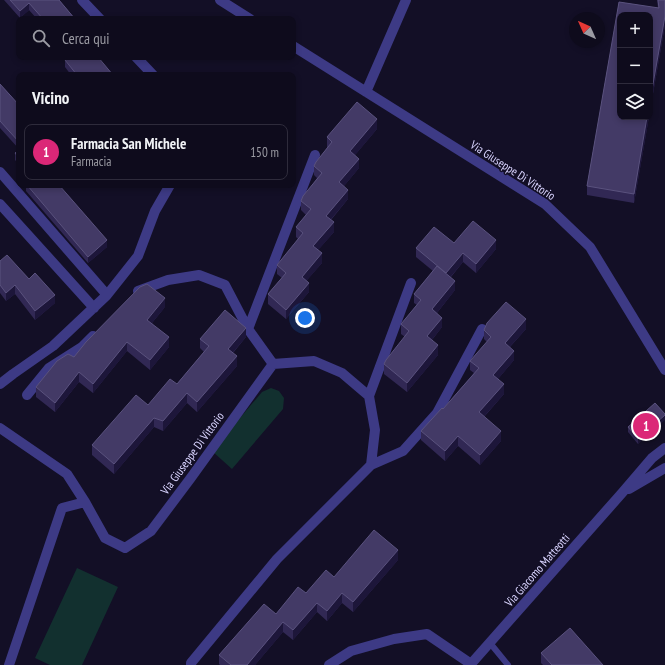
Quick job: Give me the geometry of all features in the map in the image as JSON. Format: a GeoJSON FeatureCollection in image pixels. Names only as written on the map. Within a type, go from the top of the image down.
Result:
{"type":"FeatureCollection","features":[{"type":"Feature","properties":{"kind":"street"},"geometry":{"type":"LineString","coordinates":[[82,0],[97,16]]}},
{"type":"Feature","properties":{"kind":"street"},"geometry":{"type":"LineString","coordinates":[[220,0],[245,16]]}},
{"type":"Feature","properties":{"kind":"street"},"geometry":{"type":"LineString","coordinates":[[366,92],[406,0]]}},
{"type":"Feature","properties":{"kind":"street","name":"Via Giuseppe Di Vittorio"},"geometry":{"type":"LineString","coordinates":[[296,48],[551,209],[590,247],[665,370]]}},
{"type":"Feature","properties":{"kind":"street"},"geometry":{"type":"LineString","coordinates":[[139,60],[150,72]]}},
{"type":"Feature","properties":{"kind":"street"},"geometry":{"type":"LineString","coordinates":[[248,329],[315,155]]}},
{"type":"Feature","properties":{"kind":"street"},"geometry":{"type":"LineString","coordinates":[[0,172],[107,295]]}},
{"type":"Feature","properties":{"kind":"street"},"geometry":{"type":"LineString","coordinates":[[0,384],[53,346],[107,295],[138,256],[155,211],[168,188]]}},
{"type":"Feature","properties":{"kind":"street"},"geometry":{"type":"LineString","coordinates":[[0,204],[94,308]]}},
{"type":"Feature","properties":{"kind":"street"},"geometry":{"type":"LineString","coordinates":[[131,297],[136,291],[168,280],[199,275],[224,285],[248,329],[273,364],[314,361],[342,373],[369,396]]}},
{"type":"Feature","properties":{"kind":"street"},"geometry":{"type":"LineString","coordinates":[[371,465],[375,430],[369,396],[411,283]]}},
{"type":"Feature","properties":{"kind":"street"},"geometry":{"type":"LineString","coordinates":[[191,665],[191,663],[277,559],[371,465],[403,451],[437,413],[482,329]]}},
{"type":"Feature","properties":{"kind":"street"},"geometry":{"type":"LineString","coordinates":[[27,395],[49,368],[82,347],[98,330]]}},
{"type":"Feature","properties":{"kind":"street","name":"Via Giuseppe Di Vittorio"},"geometry":{"type":"LineString","coordinates":[[0,428],[67,474],[85,502],[104,538],[125,548],[151,531],[273,364]]}},
{"type":"Feature","properties":{"kind":"street","name":"Via Giacomo Matteotti"},"geometry":{"type":"LineString","coordinates":[[471,665],[652,458],[665,448]]}},
{"type":"Feature","properties":{"kind":"street","name":"Via Giacomo Matteotti"},"geometry":{"type":"LineString","coordinates":[[622,493],[665,468]]}},
{"type":"Feature","properties":{"kind":"street"},"geometry":{"type":"LineString","coordinates":[[9,665],[62,508],[85,502]]}},
{"type":"Feature","properties":{"kind":"street"},"geometry":{"type":"LineString","coordinates":[[329,665],[351,651],[394,639],[427,634],[471,665]]}},
{"type":"Feature","properties":{"kind":"lane"},"geometry":{"type":"LineString","coordinates":[[490,643],[508,665]]}},
{"type":"Feature","properties":{"kind":"green space"},"geometry":{"type":"Polygon","coordinates":[[[271,388],[279,391],[284,398],[283,409],[232,469],[212,451],[262,392],[271,388]]]}},
{"type":"Feature","properties":{"kind":"green space"},"geometry":{"type":"Polygon","coordinates":[[[77,568],[118,587],[82,665],[50,665],[35,658],[77,568]]]}},
{"type":"Feature","properties":{"kind":"building"},"geometry":{"type":"Polygon","coordinates":[[[10,0],[59,0],[72,16],[40,16],[29,3],[20,11],[10,0]]]}},
{"type":"Feature","properties":{"kind":"building"},"geometry":{"type":"Polygon","coordinates":[[[658,0],[665,0],[665,16],[653,84],[653,12],[617,12],[619,2],[659,8],[658,0]]]}},
{"type":"Feature","properties":{"kind":"building"},"geometry":{"type":"Polygon","coordinates":[[[617,14],[617,120],[646,120],[634,194],[587,186],[617,14]]]}},
{"type":"Feature","properties":{"kind":"building"},"geometry":{"type":"Polygon","coordinates":[[[65,60],[100,60],[110,72],[75,72],[65,60]]]}},
{"type":"Feature","properties":{"kind":"building"},"geometry":{"type":"Polygon","coordinates":[[[0,84],[16,102],[16,139],[0,121],[0,84]]]}},
{"type":"Feature","properties":{"kind":"building"},"geometry":{"type":"Polygon","coordinates":[[[357,102],[377,119],[350,151],[359,159],[339,182],[348,190],[326,216],[334,222],[313,246],[322,253],[302,277],[309,283],[286,310],[268,294],[286,273],[277,265],[303,233],[296,227],[311,209],[301,201],[303,196],[322,173],[314,166],[332,142],[327,137],[357,102]]]}},
{"type":"Feature","properties":{"kind":"building"},"geometry":{"type":"Polygon","coordinates":[[[30,188],[62,188],[107,240],[88,257],[30,188]]]}},
{"type":"Feature","properties":{"kind":"building"},"geometry":{"type":"Polygon","coordinates":[[[473,221],[496,240],[476,264],[463,253],[446,273],[416,248],[434,227],[454,243],[473,221]]]}},
{"type":"Feature","properties":{"kind":"building"},"geometry":{"type":"Polygon","coordinates":[[[7,255],[29,279],[35,273],[55,295],[35,311],[15,285],[6,293],[0,285],[0,261],[7,255]]]}},
{"type":"Feature","properties":{"kind":"building"},"geometry":{"type":"Polygon","coordinates":[[[437,266],[455,281],[432,309],[442,318],[427,336],[438,345],[407,383],[384,364],[409,331],[401,324],[421,300],[414,294],[437,266]]]}},
{"type":"Feature","properties":{"kind":"building"},"geometry":{"type":"Polygon","coordinates":[[[147,284],[165,298],[147,320],[169,337],[150,360],[127,342],[93,384],[79,372],[55,403],[36,387],[57,361],[68,354],[74,357],[86,342],[140,287],[147,284]]]}},
{"type":"Feature","properties":{"kind":"building"},"geometry":{"type":"Polygon","coordinates":[[[506,302],[526,319],[505,343],[514,351],[493,375],[504,384],[479,412],[501,431],[480,455],[458,436],[445,451],[421,431],[442,408],[443,409],[479,368],[470,361],[491,337],[484,330],[487,323],[506,302]]]}},
{"type":"Feature","properties":{"kind":"building"},"geometry":{"type":"Polygon","coordinates":[[[225,310],[246,328],[228,349],[237,356],[197,402],[187,393],[163,421],[154,418],[114,464],[92,445],[136,395],[148,405],[170,379],[177,384],[209,346],[200,339],[225,310]]]}},
{"type":"Feature","properties":{"kind":"building"},"geometry":{"type":"Polygon","coordinates":[[[655,403],[665,415],[638,439],[628,427],[655,403]]]}},
{"type":"Feature","properties":{"kind":"building"},"geometry":{"type":"Polygon","coordinates":[[[374,530],[398,550],[353,602],[342,593],[327,611],[317,603],[293,630],[283,622],[247,665],[231,665],[219,655],[264,604],[276,614],[298,587],[306,593],[326,570],[334,577],[374,530]]]}},
{"type":"Feature","properties":{"kind":"building"},"geometry":{"type":"Polygon","coordinates":[[[570,628],[603,665],[552,665],[541,653],[570,628]]]}},
{"type":"Feature","properties":{"kind":"place","name":"Farmacia San Michele"},"geometry":{"type":"Point","coordinates":[646,426]}}]}
